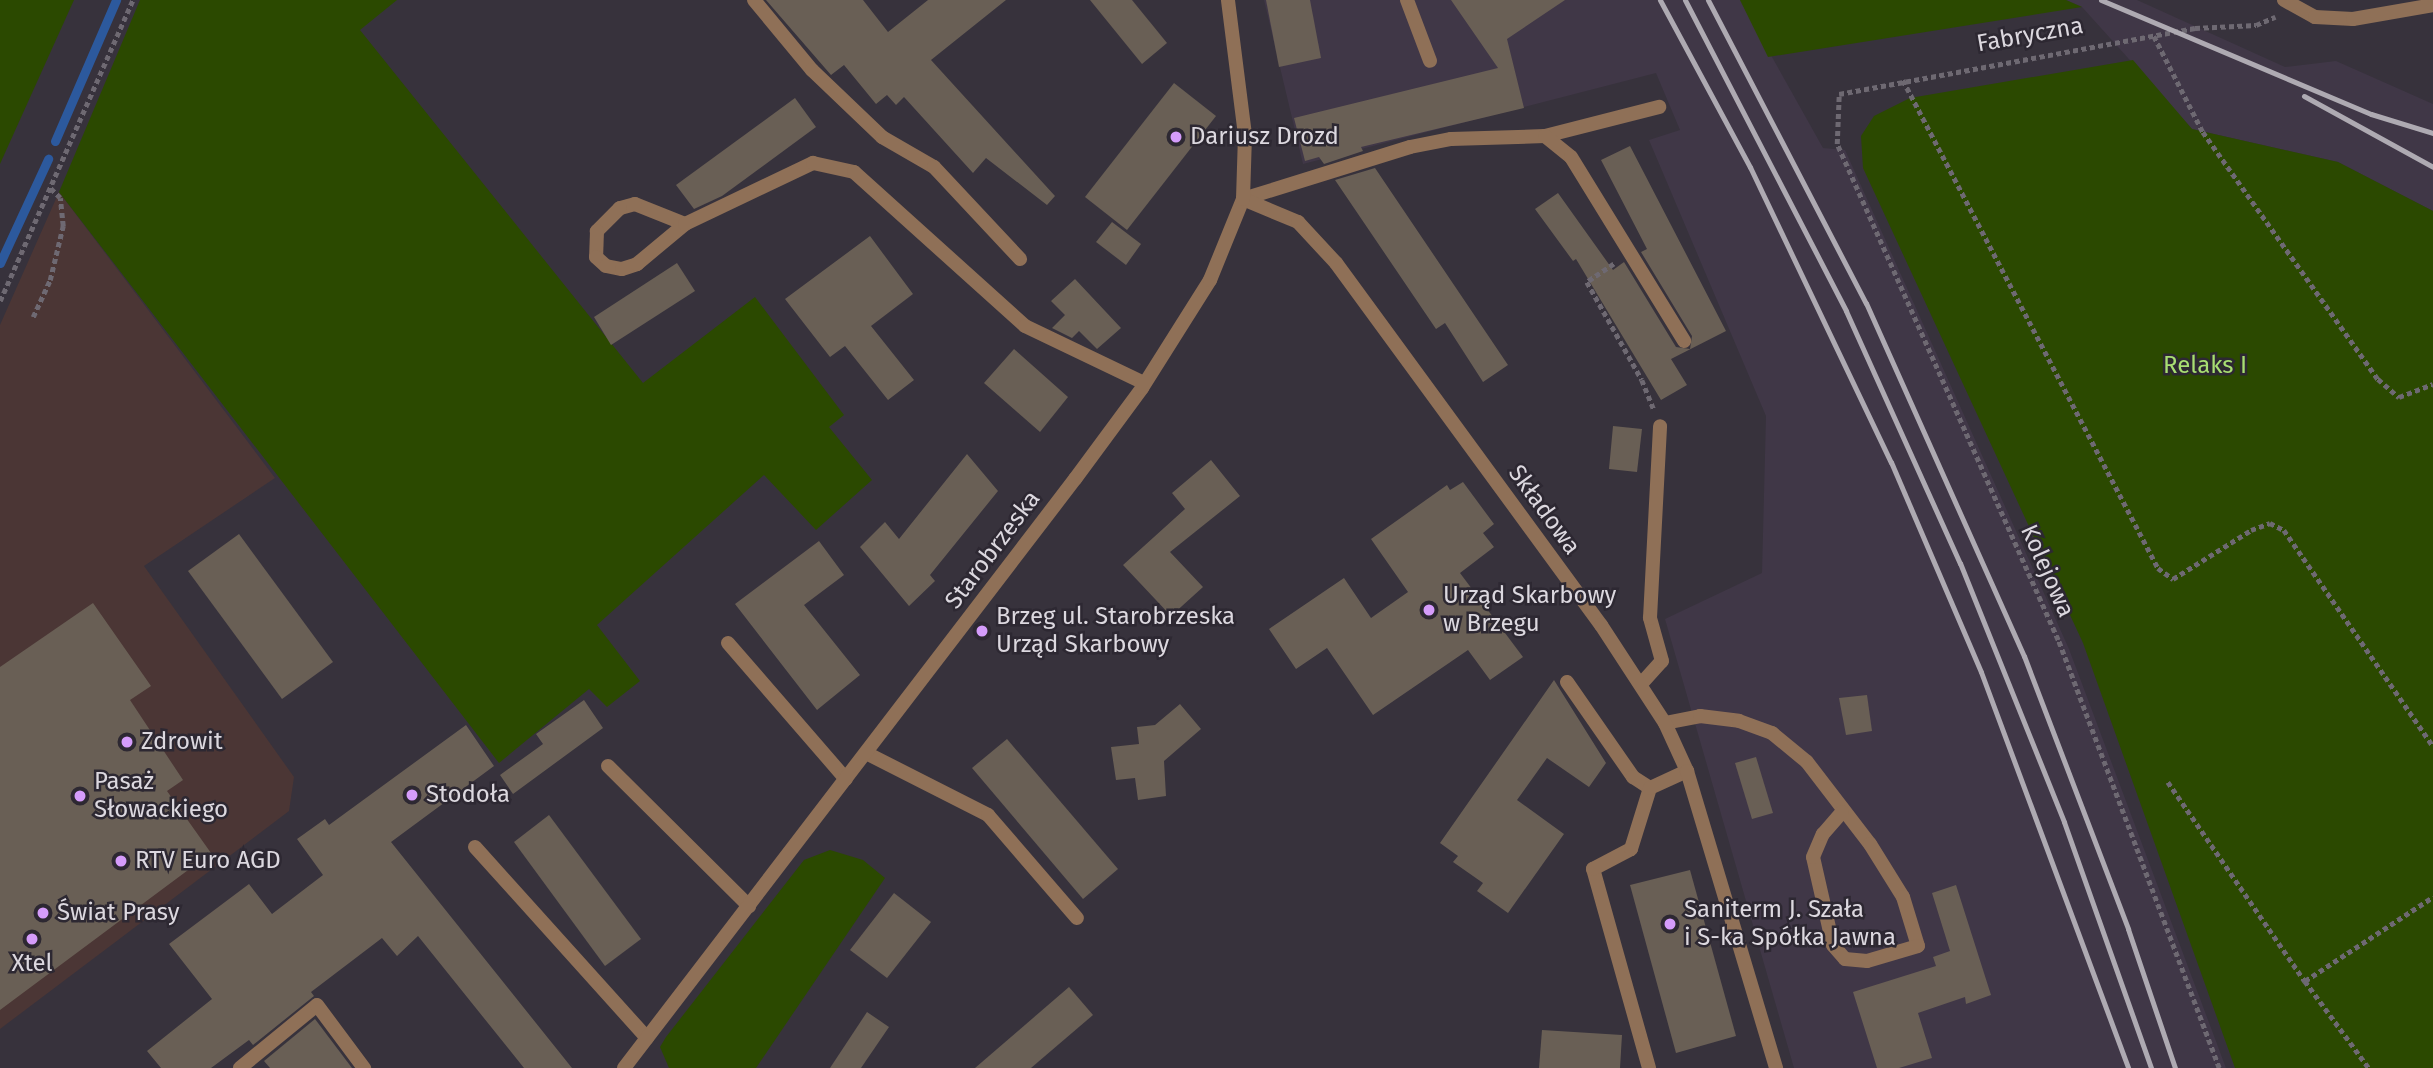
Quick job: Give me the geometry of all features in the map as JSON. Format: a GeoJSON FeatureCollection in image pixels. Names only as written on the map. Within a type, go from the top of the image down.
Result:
{"type":"FeatureCollection","features":[{"type":"Feature","properties":{"kind":"street"},"geometry":{"type":"LineString","coordinates":[[754,0],[812,70],[882,137],[934,167],[1020,259]]}},
{"type":"Feature","properties":{"kind":"street","name":"Starobrzeska"},"geometry":{"type":"LineString","coordinates":[[628,1067],[647,1038],[866,753],[1144,383],[1210,280],[1243,199],[1244,124],[1228,0]]}},
{"type":"Feature","properties":{"kind":"street"},"geometry":{"type":"LineString","coordinates":[[1407,0],[1430,61]]}},
{"type":"Feature","properties":{"kind":"street"},"geometry":{"type":"LineString","coordinates":[[2289,4],[2315,17],[2353,19],[2433,5]]}},
{"type":"Feature","properties":{"kind":"street"},"geometry":{"type":"LineString","coordinates":[[1243,199],[1410,147],[1451,139],[1545,136],[1659,107]]}},
{"type":"Feature","properties":{"kind":"street"},"geometry":{"type":"LineString","coordinates":[[1545,136],[1571,157],[1684,341]]}},
{"type":"Feature","properties":{"kind":"street"},"geometry":{"type":"LineString","coordinates":[[685,224],[635,204],[620,208],[597,231],[596,257],[606,266],[622,269],[637,264],[685,224],[813,163],[854,172],[1024,326],[1144,383]]}},
{"type":"Feature","properties":{"kind":"street","name":"Składowa"},"geometry":{"type":"LineString","coordinates":[[1243,199],[1298,222],[1336,263],[1641,684],[1665,723],[1687,771],[1771,1067]]}},
{"type":"Feature","properties":{"kind":"street"},"geometry":{"type":"LineString","coordinates":[[1641,684],[1662,661],[1650,618],[1660,426]]}},
{"type":"Feature","properties":{"kind":"street"},"geometry":{"type":"LineString","coordinates":[[727,643],[846,779]]}},
{"type":"Feature","properties":{"kind":"street"},"geometry":{"type":"LineString","coordinates":[[1567,682],[1633,777],[1650,789]]}},
{"type":"Feature","properties":{"kind":"street"},"geometry":{"type":"LineString","coordinates":[[1665,723],[1700,716],[1739,721],[1772,733],[1807,762],[1842,812],[1870,844],[1903,897],[1918,946],[1867,961],[1845,959],[1833,945],[1813,857],[1823,834],[1842,812]]}},
{"type":"Feature","properties":{"kind":"street"},"geometry":{"type":"LineString","coordinates":[[866,753],[988,815],[1077,918]]}},
{"type":"Feature","properties":{"kind":"street"},"geometry":{"type":"LineString","coordinates":[[608,766],[749,906]]}},
{"type":"Feature","properties":{"kind":"street"},"geometry":{"type":"LineString","coordinates":[[1649,1068],[1593,869],[1631,849],[1650,789],[1687,771]]}},
{"type":"Feature","properties":{"kind":"street"},"geometry":{"type":"LineString","coordinates":[[475,847],[647,1038]]}},
{"type":"Feature","properties":{"kind":"street"},"geometry":{"type":"LineString","coordinates":[[240,1068],[317,1005],[364,1068]]}},
{"type":"Feature","properties":{"kind":"path"},"geometry":{"type":"LineString","coordinates":[[0,301],[133,0]]}},
{"type":"Feature","properties":{"kind":"path","name":"Fabryczna"},"geometry":{"type":"LineString","coordinates":[[1839,94],[1903,80],[2154,36],[2256,25],[2289,4]]}},
{"type":"Feature","properties":{"kind":"path"},"geometry":{"type":"LineString","coordinates":[[2154,36],[2203,131],[2378,379],[2399,397],[2433,384]]}},
{"type":"Feature","properties":{"kind":"path"},"geometry":{"type":"LineString","coordinates":[[1903,80],[2158,568],[2173,579],[2251,530],[2270,523],[2284,530],[2433,747]]}},
{"type":"Feature","properties":{"kind":"path","name":"Kolejowa"},"geometry":{"type":"LineString","coordinates":[[1839,94],[1837,144],[2059,640],[2219,1068]]}},
{"type":"Feature","properties":{"kind":"path"},"geometry":{"type":"LineString","coordinates":[[33,317],[50,280],[62,226],[60,198],[50,188]]}},
{"type":"Feature","properties":{"kind":"path"},"geometry":{"type":"LineString","coordinates":[[1630,255],[1587,282],[1642,380],[1660,426]]}},
{"type":"Feature","properties":{"kind":"path"},"geometry":{"type":"LineString","coordinates":[[2168,782],[2305,981],[2369,1068]]}},
{"type":"Feature","properties":{"kind":"path"},"geometry":{"type":"LineString","coordinates":[[2305,981],[2433,897]]}},
{"type":"Feature","properties":{"kind":"shaded area"},"geometry":{"type":"Polygon","coordinates":[[[1264,0],[1740,0],[1823,148],[1845,150],[2069,649],[2226,1068],[1794,1068],[1665,619],[1762,573],[1766,416],[1649,140],[1680,130],[1656,73],[1303,164],[1264,0]]]}},
{"type":"Feature","properties":{"kind":"shaded area"},"geometry":{"type":"Polygon","coordinates":[[[2066,0],[2137,0],[2285,67],[2336,61],[2433,104],[2433,211],[2338,162],[2192,129],[2082,7],[2066,0]]]}},
{"type":"Feature","properties":{"kind":"shaded area"},"geometry":{"type":"Polygon","coordinates":[[[59,192],[275,478],[144,566],[294,777],[289,811],[0,1029],[0,325],[59,192]]]}},
{"type":"Feature","properties":{"kind":"green space"},"geometry":{"type":"Polygon","coordinates":[[[0,0],[74,0],[0,164],[0,0]]]}},
{"type":"Feature","properties":{"kind":"green space"},"geometry":{"type":"Polygon","coordinates":[[[140,0],[397,0],[360,30],[643,383],[755,297],[844,415],[829,427],[872,480],[816,530],[764,475],[597,625],[640,681],[607,707],[589,689],[499,763],[59,192],[140,0]]]}},
{"type":"Feature","properties":{"kind":"green space"},"geometry":{"type":"Polygon","coordinates":[[[1740,0],[2066,0],[2082,7],[1768,57],[1740,0]]]}},
{"type":"Feature","properties":{"kind":"green space","name":"Relaks I"},"geometry":{"type":"Polygon","coordinates":[[[2133,60],[2192,129],[2338,162],[2433,211],[2433,1068],[2235,1068],[2083,643],[1863,168],[1861,136],[1874,116],[1910,98],[2133,60]]]}},
{"type":"Feature","properties":{"kind":"green space"},"geometry":{"type":"Polygon","coordinates":[[[830,850],[863,860],[885,878],[756,1068],[669,1068],[660,1047],[666,1037],[804,860],[830,850]]]}},
{"type":"Feature","properties":{"kind":"building"},"geometry":{"type":"Polygon","coordinates":[[[766,0],[863,0],[888,32],[928,0],[1006,0],[931,60],[1055,196],[1047,205],[986,158],[973,173],[904,97],[896,105],[887,95],[876,104],[844,65],[831,75],[766,0]]]}},
{"type":"Feature","properties":{"kind":"building"},"geometry":{"type":"Polygon","coordinates":[[[1090,0],[1132,0],[1167,43],[1142,64],[1090,0]]]}},
{"type":"Feature","properties":{"kind":"building"},"geometry":{"type":"Polygon","coordinates":[[[1266,0],[1310,0],[1321,58],[1279,67],[1266,0]]]}},
{"type":"Feature","properties":{"kind":"building"},"geometry":{"type":"Polygon","coordinates":[[[1451,0],[1565,0],[1507,39],[1524,108],[1361,147],[1363,151],[1324,164],[1319,157],[1305,161],[1294,118],[1498,68],[1451,0]]]}},
{"type":"Feature","properties":{"kind":"building"},"geometry":{"type":"Polygon","coordinates":[[[1174,83],[1216,116],[1127,230],[1085,197],[1174,83]]]}},
{"type":"Feature","properties":{"kind":"building"},"geometry":{"type":"Polygon","coordinates":[[[795,98],[816,127],[722,196],[694,209],[676,185],[795,98]]]}},
{"type":"Feature","properties":{"kind":"building"},"geometry":{"type":"Polygon","coordinates":[[[1630,146],[1726,331],[1671,359],[1687,385],[1661,400],[1576,259],[1573,261],[1535,209],[1558,193],[1613,270],[1624,262],[1676,347],[1690,349],[1692,336],[1641,252],[1647,249],[1601,160],[1630,146]]]}},
{"type":"Feature","properties":{"kind":"building"},"geometry":{"type":"Polygon","coordinates":[[[1375,168],[1508,365],[1483,382],[1445,323],[1436,329],[1335,180],[1375,168]]]}},
{"type":"Feature","properties":{"kind":"building"},"geometry":{"type":"Polygon","coordinates":[[[1112,222],[1141,244],[1126,265],[1096,242],[1112,222]]]}},
{"type":"Feature","properties":{"kind":"building"},"geometry":{"type":"Polygon","coordinates":[[[870,236],[913,294],[871,326],[914,380],[888,400],[845,346],[830,357],[785,299],[870,236]]]}},
{"type":"Feature","properties":{"kind":"building"},"geometry":{"type":"Polygon","coordinates":[[[677,263],[695,291],[611,345],[594,317],[677,263]]]}},
{"type":"Feature","properties":{"kind":"building"},"geometry":{"type":"Polygon","coordinates":[[[1075,279],[1121,328],[1097,349],[1079,331],[1072,338],[1052,328],[1065,315],[1051,301],[1075,279]]]}},
{"type":"Feature","properties":{"kind":"building"},"geometry":{"type":"Polygon","coordinates":[[[1014,349],[1068,397],[1040,432],[984,383],[1014,349]]]}},
{"type":"Feature","properties":{"kind":"building"},"geometry":{"type":"Polygon","coordinates":[[[1613,426],[1642,429],[1637,472],[1609,469],[1613,426]]]}},
{"type":"Feature","properties":{"kind":"building"},"geometry":{"type":"Polygon","coordinates":[[[967,454],[998,491],[930,575],[935,581],[909,606],[860,547],[885,522],[899,539],[967,454]]]}},
{"type":"Feature","properties":{"kind":"building"},"geometry":{"type":"Polygon","coordinates":[[[1211,460],[1240,496],[1170,552],[1203,587],[1171,616],[1123,565],[1185,509],[1172,493],[1211,460]]]}},
{"type":"Feature","properties":{"kind":"building","name":"Urząd Skarbowy w Brzegu"},"geometry":{"type":"Polygon","coordinates":[[[1463,482],[1494,524],[1483,533],[1494,547],[1460,573],[1523,657],[1490,680],[1468,650],[1373,715],[1327,648],[1296,669],[1269,629],[1344,578],[1371,618],[1408,592],[1371,539],[1447,485],[1450,490],[1463,482]]]}},
{"type":"Feature","properties":{"kind":"building"},"geometry":{"type":"Polygon","coordinates":[[[239,534],[333,662],[282,699],[188,571],[239,534]]]}},
{"type":"Feature","properties":{"kind":"building"},"geometry":{"type":"Polygon","coordinates":[[[819,541],[844,575],[804,605],[860,675],[817,710],[735,604],[819,541]]]}},
{"type":"Feature","properties":{"kind":"building","name":"Pasaż Słowackiego"},"geometry":{"type":"Polygon","coordinates":[[[93,603],[151,686],[130,700],[183,780],[167,791],[211,853],[0,1010],[0,667],[93,603]]]}},
{"type":"Feature","properties":{"kind":"building"},"geometry":{"type":"Polygon","coordinates":[[[1554,680],[1606,763],[1589,787],[1547,758],[1517,800],[1564,834],[1508,913],[1477,891],[1483,883],[1453,862],[1458,856],[1440,843],[1554,680]]]}},
{"type":"Feature","properties":{"kind":"building"},"geometry":{"type":"Polygon","coordinates":[[[1867,695],[1872,731],[1846,735],[1839,698],[1867,695]]]}},
{"type":"Feature","properties":{"kind":"building"},"geometry":{"type":"Polygon","coordinates":[[[584,700],[603,728],[513,794],[500,775],[543,744],[536,734],[584,700]]]}},
{"type":"Feature","properties":{"kind":"building"},"geometry":{"type":"Polygon","coordinates":[[[1180,704],[1201,729],[1164,761],[1166,796],[1138,800],[1135,778],[1116,780],[1111,747],[1139,744],[1137,727],[1155,725],[1180,704]]]}},
{"type":"Feature","properties":{"kind":"building"},"geometry":{"type":"Polygon","coordinates":[[[466,725],[494,766],[391,842],[572,1068],[524,1068],[418,936],[397,956],[382,938],[311,992],[314,996],[253,1045],[249,1040],[211,1068],[161,1068],[147,1051],[212,999],[169,944],[249,884],[272,914],[323,875],[297,839],[325,819],[329,825],[466,725]]]}},
{"type":"Feature","properties":{"kind":"building"},"geometry":{"type":"Polygon","coordinates":[[[1007,739],[1118,869],[1083,899],[972,768],[1007,739]]]}},
{"type":"Feature","properties":{"kind":"building"},"geometry":{"type":"Polygon","coordinates":[[[1756,757],[1773,813],[1752,819],[1735,763],[1756,757]]]}},
{"type":"Feature","properties":{"kind":"building"},"geometry":{"type":"Polygon","coordinates":[[[549,815],[641,939],[605,966],[514,842],[549,815]]]}},
{"type":"Feature","properties":{"kind":"building"},"geometry":{"type":"Polygon","coordinates":[[[1690,870],[1736,1036],[1676,1053],[1630,885],[1690,870]]]}},
{"type":"Feature","properties":{"kind":"building"},"geometry":{"type":"Polygon","coordinates":[[[1956,885],[1991,995],[1966,1004],[1965,997],[1918,1013],[1932,1058],[1899,1068],[1877,1068],[1853,992],[1936,966],[1933,957],[1950,951],[1932,893],[1956,885]]]}},
{"type":"Feature","properties":{"kind":"building"},"geometry":{"type":"Polygon","coordinates":[[[894,893],[931,922],[887,978],[850,950],[894,893]]]}},
{"type":"Feature","properties":{"kind":"building"},"geometry":{"type":"Polygon","coordinates":[[[1069,987],[1093,1015],[1031,1068],[975,1068],[1069,987]]]}},
{"type":"Feature","properties":{"kind":"building"},"geometry":{"type":"Polygon","coordinates":[[[867,1012],[889,1027],[861,1068],[830,1068],[867,1012]]]}},
{"type":"Feature","properties":{"kind":"building"},"geometry":{"type":"Polygon","coordinates":[[[315,1019],[352,1068],[270,1068],[264,1061],[315,1019]]]}},
{"type":"Feature","properties":{"kind":"building"},"geometry":{"type":"Polygon","coordinates":[[[1542,1030],[1622,1035],[1620,1068],[1539,1068],[1542,1030]]]}},
{"type":"Feature","properties":{"kind":"waterway"},"geometry":{"type":"LineString","coordinates":[[55,141],[116,0]]}},
{"type":"Feature","properties":{"kind":"waterway"},"geometry":{"type":"LineString","coordinates":[[0,263],[48,159]]}},
{"type":"Feature","properties":{"kind":"railway"},"geometry":{"type":"LineString","coordinates":[[1660,0],[1750,167],[1891,462],[1981,672],[2128,1068]]}},
{"type":"Feature","properties":{"kind":"railway"},"geometry":{"type":"LineString","coordinates":[[1685,0],[1846,311],[1960,563],[2064,822],[2151,1068]]}},
{"type":"Feature","properties":{"kind":"railway"},"geometry":{"type":"LineString","coordinates":[[1708,0],[1866,303],[2024,656],[2128,929],[2175,1068]]}},
{"type":"Feature","properties":{"kind":"railway"},"geometry":{"type":"LineString","coordinates":[[2101,0],[2371,114],[2433,133]]}},
{"type":"Feature","properties":{"kind":"railway"},"geometry":{"type":"LineString","coordinates":[[2304,96],[2433,167]]}},
{"type":"Feature","properties":{"kind":"place","name":"Dariusz Drozd"},"geometry":{"type":"Point","coordinates":[1176,137]}},
{"type":"Feature","properties":{"kind":"place","name":"Urząd Skarbowy w Brzegu"},"geometry":{"type":"Point","coordinates":[1429,610]}},
{"type":"Feature","properties":{"kind":"place","name":"Brzeg ul. Starobrzeska Urząd Skarbowy"},"geometry":{"type":"Point","coordinates":[982,631]}},
{"type":"Feature","properties":{"kind":"place","name":"Zdrowit"},"geometry":{"type":"Point","coordinates":[127,742]}},
{"type":"Feature","properties":{"kind":"place","name":"Stodoła"},"geometry":{"type":"Point","coordinates":[412,795]}},
{"type":"Feature","properties":{"kind":"place","name":"Pasaż Słowackiego"},"geometry":{"type":"Point","coordinates":[80,796]}},
{"type":"Feature","properties":{"kind":"place","name":"RTV Euro AGD"},"geometry":{"type":"Point","coordinates":[121,861]}},
{"type":"Feature","properties":{"kind":"place","name":"Świat Prasy"},"geometry":{"type":"Point","coordinates":[43,913]}},
{"type":"Feature","properties":{"kind":"place","name":"Saniterm J. Szała i S-ka Spółka Jawna"},"geometry":{"type":"Point","coordinates":[1670,924]}},
{"type":"Feature","properties":{"kind":"place","name":"Xtel"},"geometry":{"type":"Point","coordinates":[32,939]}}]}
